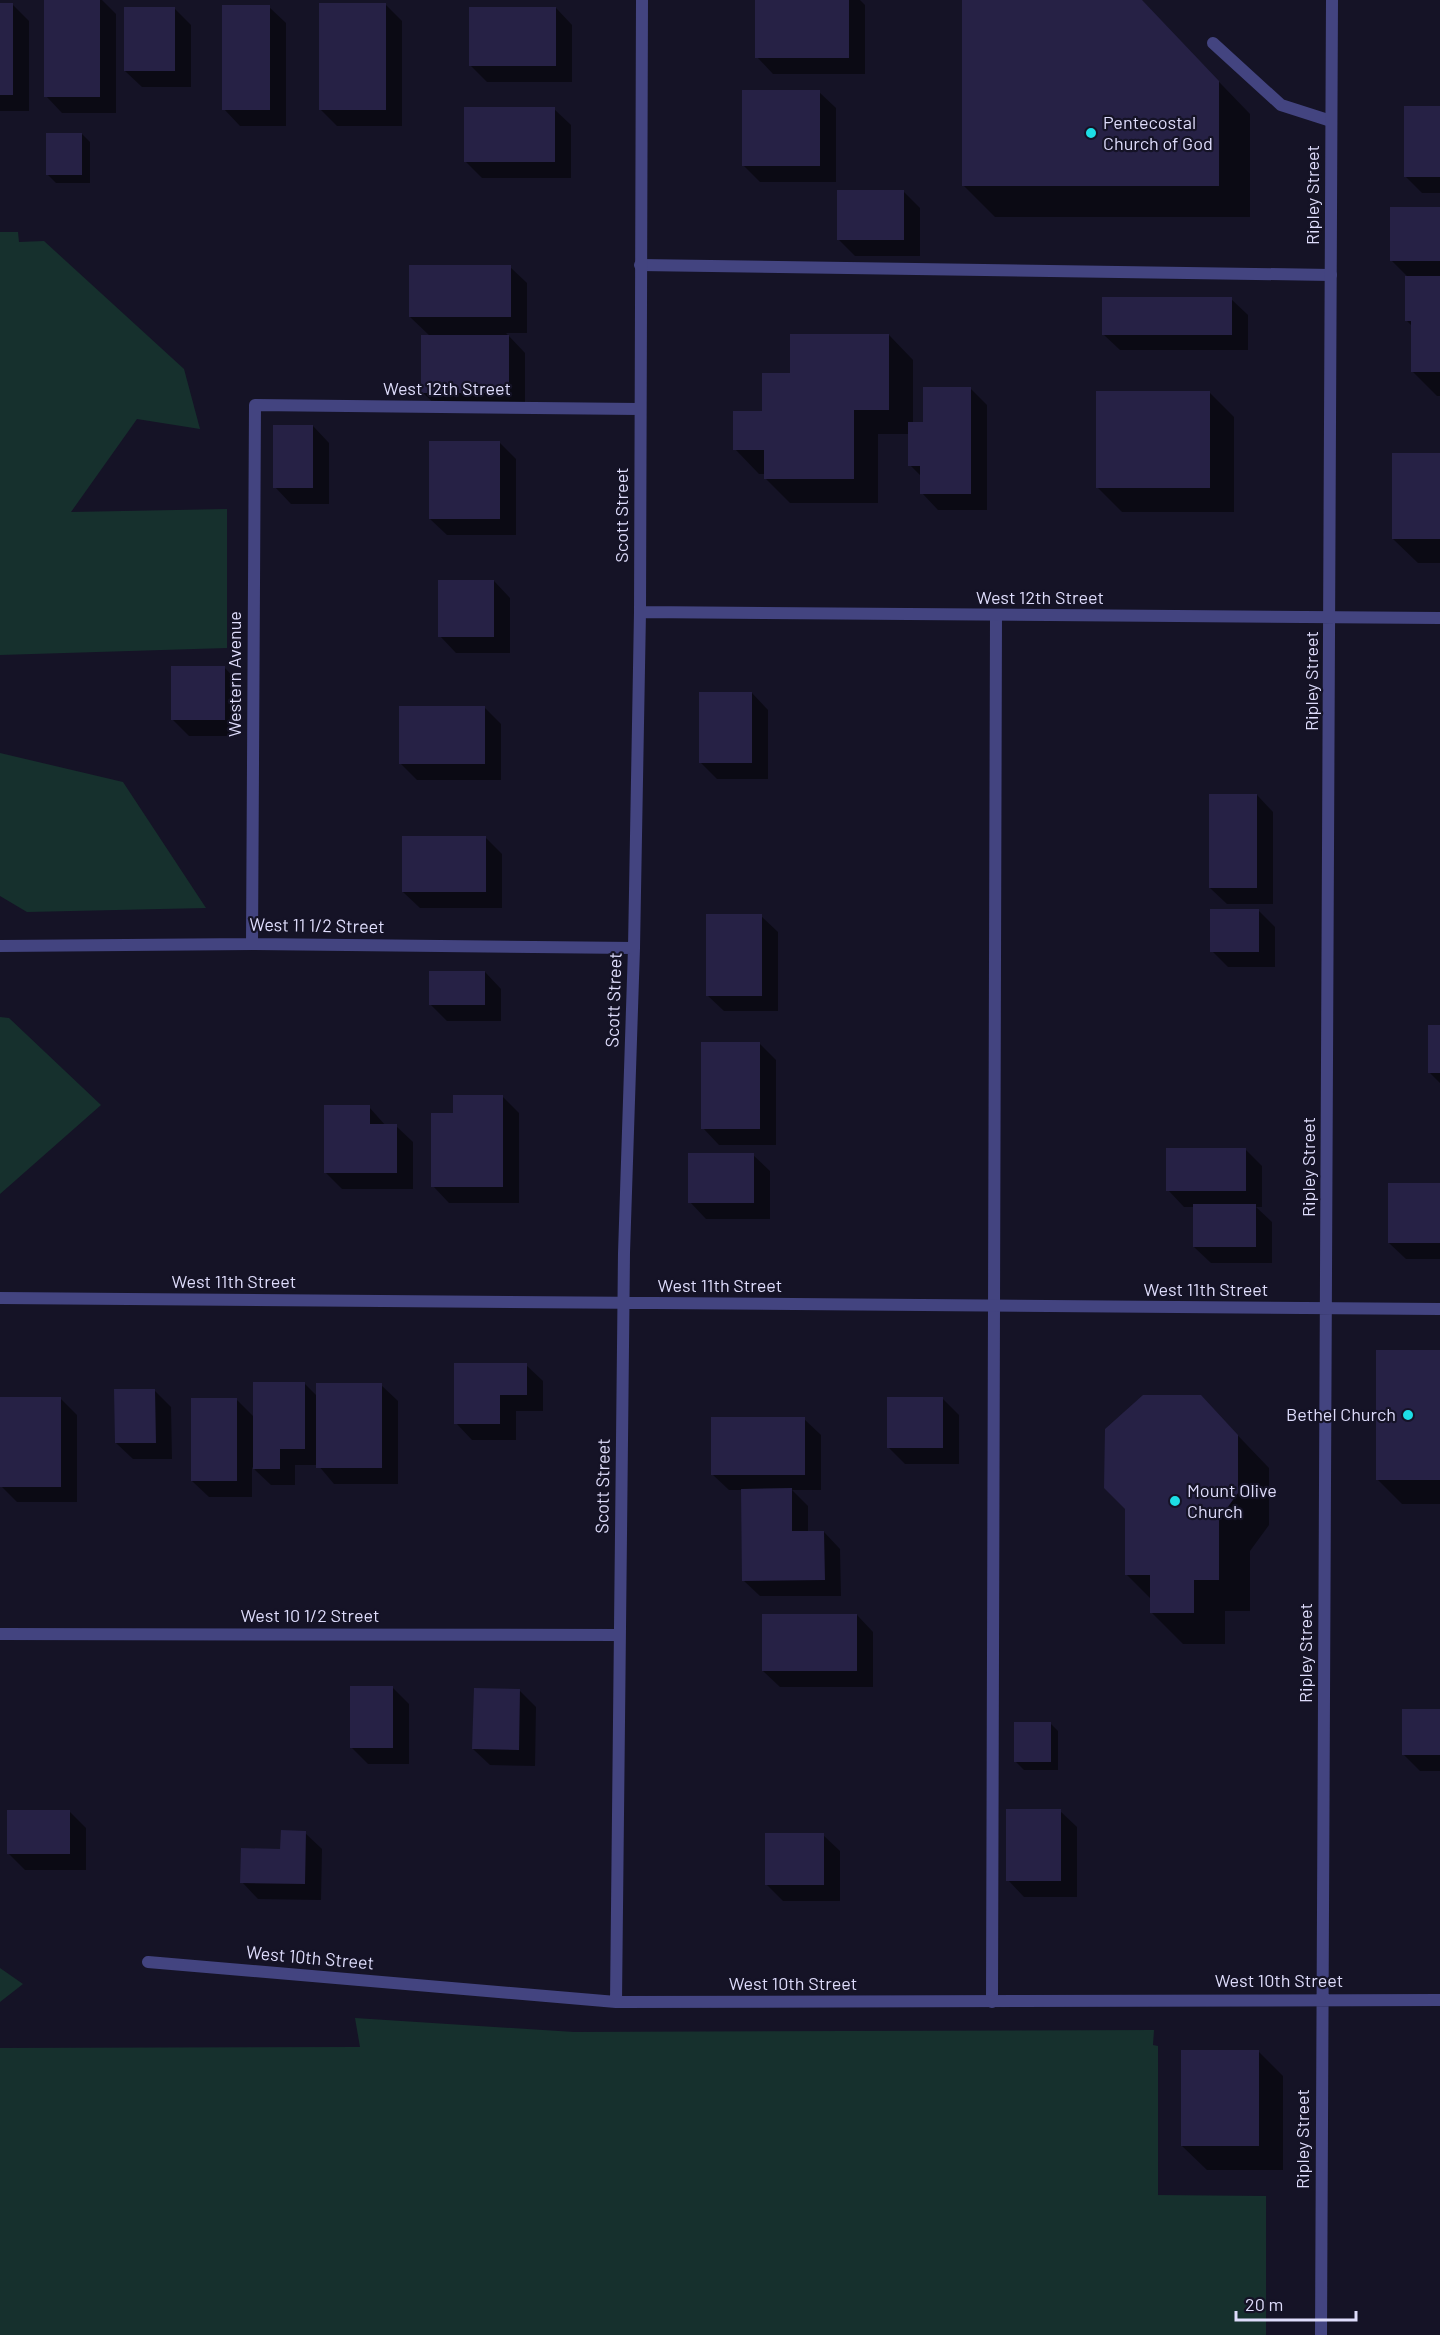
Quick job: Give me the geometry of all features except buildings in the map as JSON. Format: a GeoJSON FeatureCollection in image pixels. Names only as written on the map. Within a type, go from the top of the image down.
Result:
{"type":"FeatureCollection","features":[{"type":"Feature","properties":{"kind":"street","name":"Scott Street"},"geometry":{"type":"LineString","coordinates":[[615,2002],[624,1253],[634,948],[640,612],[642,0]]}},
{"type":"Feature","properties":{"kind":"street","name":"Ripley Street"},"geometry":{"type":"LineString","coordinates":[[1321,2335],[1332,0]]}},
{"type":"Feature","properties":{"kind":"street"},"geometry":{"type":"LineString","coordinates":[[1213,43],[1281,105],[1331,121]]}},
{"type":"Feature","properties":{"kind":"street"},"geometry":{"type":"LineString","coordinates":[[640,265],[1331,275]]}},
{"type":"Feature","properties":{"kind":"street","name":"West 12th Street"},"geometry":{"type":"LineString","coordinates":[[255,405],[639,409]]}},
{"type":"Feature","properties":{"kind":"street","name":"Western Avenue"},"geometry":{"type":"LineString","coordinates":[[252,944],[255,405]]}},
{"type":"Feature","properties":{"kind":"street","name":"West 12th Street"},"geometry":{"type":"LineString","coordinates":[[640,612],[1440,618]]}},
{"type":"Feature","properties":{"kind":"street"},"geometry":{"type":"LineString","coordinates":[[992,2002],[996,616]]}},
{"type":"Feature","properties":{"kind":"street","name":"West 11 1/2 Street"},"geometry":{"type":"LineString","coordinates":[[0,946],[252,944],[634,948]]}},
{"type":"Feature","properties":{"kind":"street","name":"West 11th Street"},"geometry":{"type":"LineString","coordinates":[[0,1298],[1440,1309]]}},
{"type":"Feature","properties":{"kind":"street","name":"West 10 1/2 Street"},"geometry":{"type":"LineString","coordinates":[[0,1634],[619,1635]]}},
{"type":"Feature","properties":{"kind":"street","name":"West 10th Street"},"geometry":{"type":"LineString","coordinates":[[148,1962],[615,2002],[992,2002],[1322,1998],[1440,2000]]}},
{"type":"Feature","properties":{"kind":"green space"},"geometry":{"type":"Polygon","coordinates":[[[0,232],[18,232],[19,242],[44,241],[184,369],[200,429],[137,419],[71,512],[227,509],[227,648],[0,655],[0,232]]]}},
{"type":"Feature","properties":{"kind":"green space"},"geometry":{"type":"Polygon","coordinates":[[[0,753],[123,782],[206,908],[27,912],[0,896],[0,753]]]}},
{"type":"Feature","properties":{"kind":"green space"},"geometry":{"type":"Polygon","coordinates":[[[0,1017],[9,1018],[101,1105],[0,1194],[0,1017]]]}},
{"type":"Feature","properties":{"kind":"green space"},"geometry":{"type":"Polygon","coordinates":[[[0,1968],[23,1984],[0,2002],[0,1968]]]}},
{"type":"Feature","properties":{"kind":"green space"},"geometry":{"type":"Polygon","coordinates":[[[355,2018],[574,2032],[1154,2030],[1153,2045],[1158,2046],[1158,2195],[1266,2196],[1266,2335],[0,2335],[0,2048],[360,2047],[355,2018]]]}},
{"type":"Feature","properties":{"kind":"place","name":"Pentecostal Church of God"},"geometry":{"type":"Point","coordinates":[1091,133]}},
{"type":"Feature","properties":{"kind":"place","name":"Bethel Church"},"geometry":{"type":"Point","coordinates":[1408,1415]}},
{"type":"Feature","properties":{"kind":"place","name":"Mount Olive Church"},"geometry":{"type":"Point","coordinates":[1175,1501]}}]}
